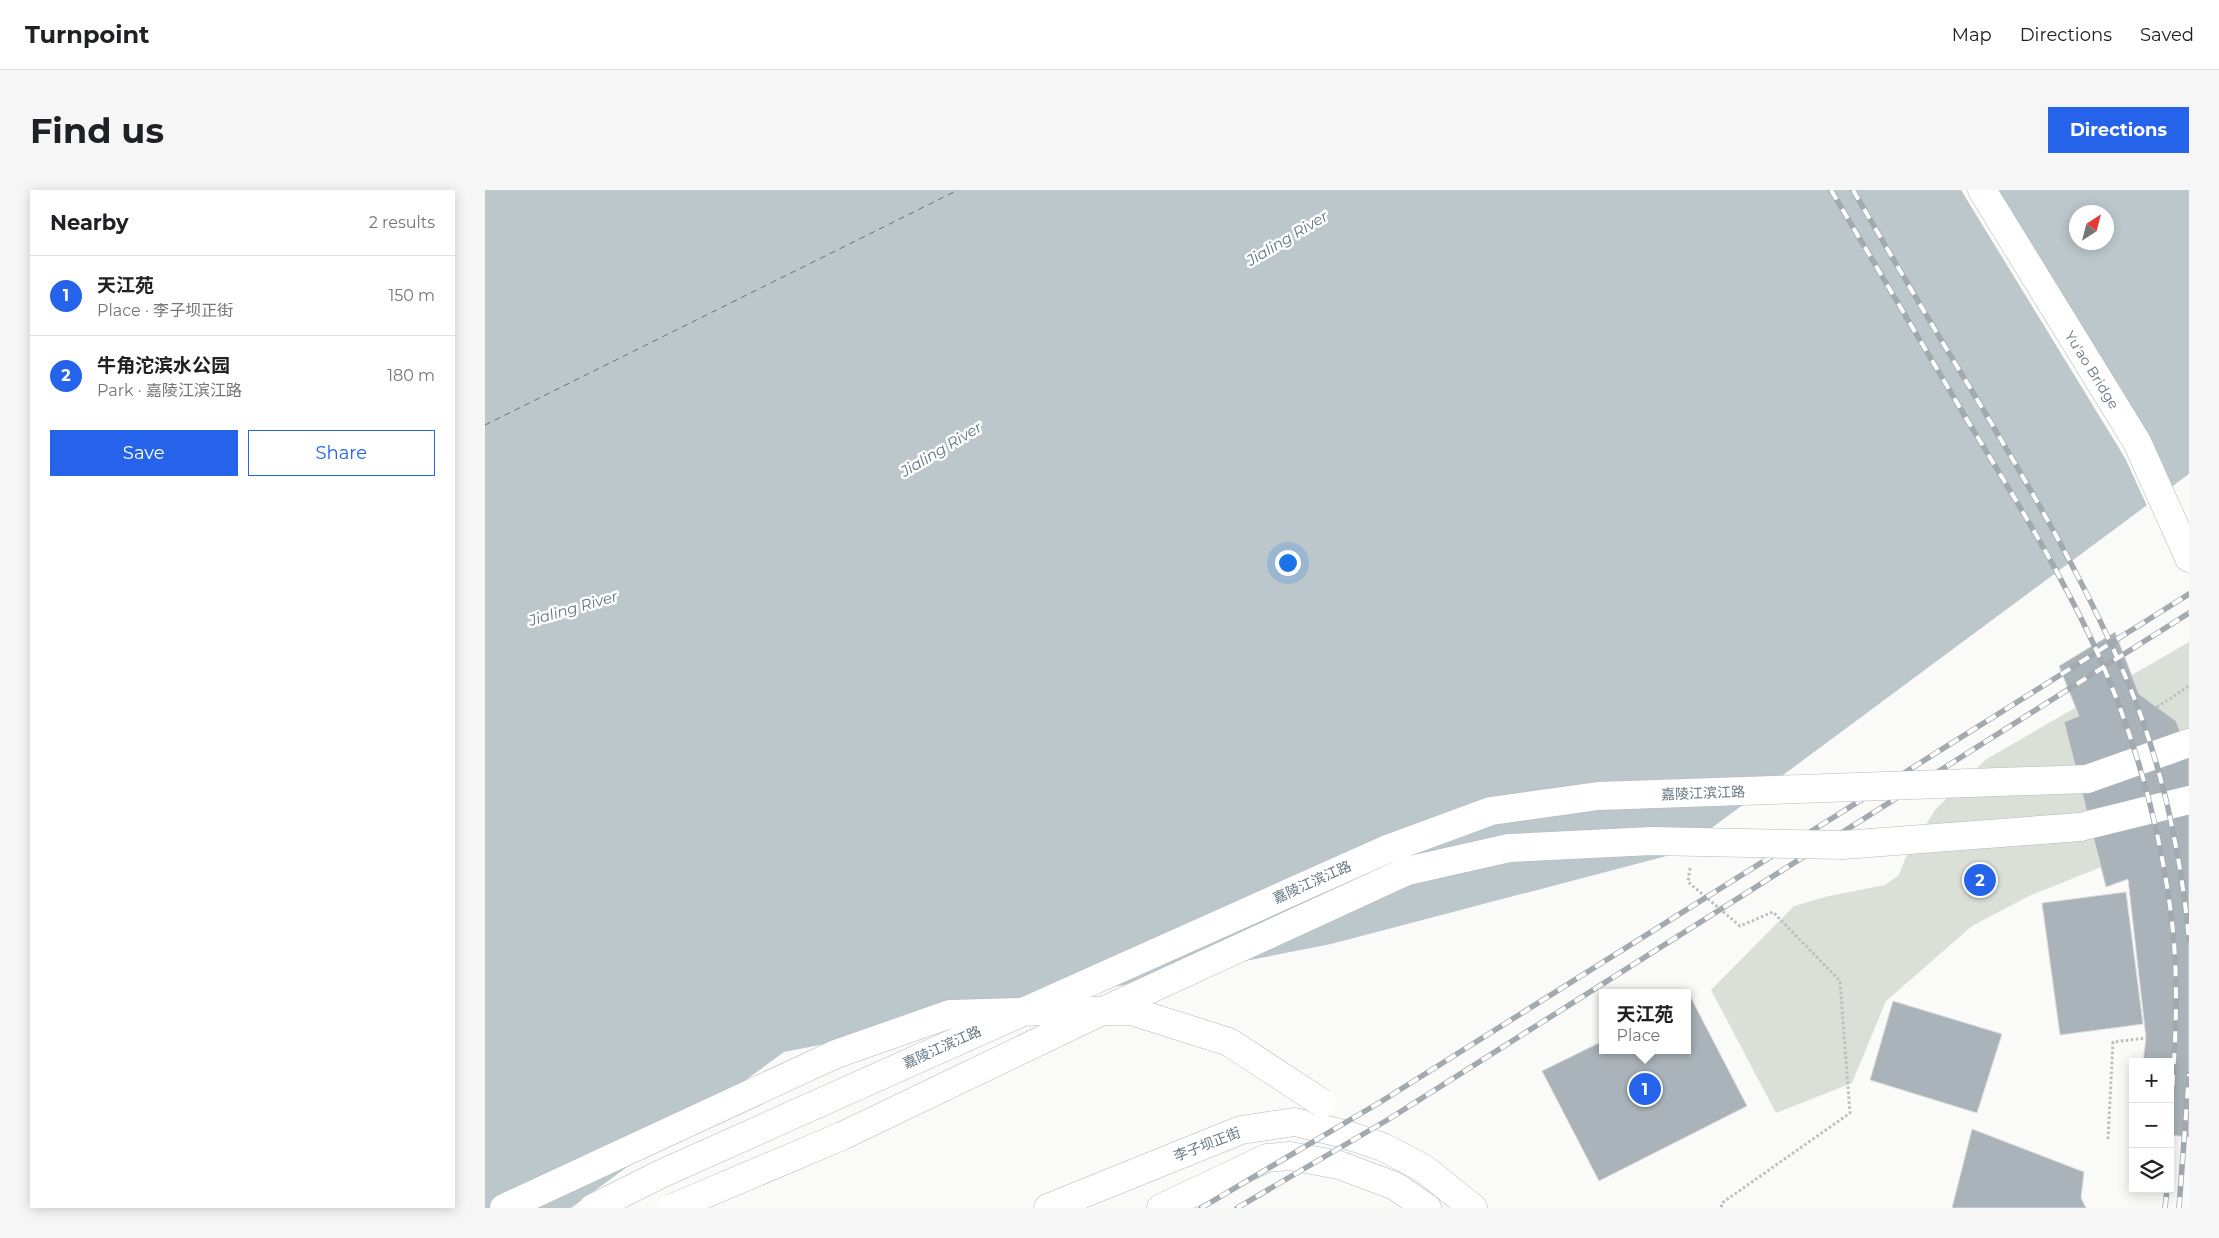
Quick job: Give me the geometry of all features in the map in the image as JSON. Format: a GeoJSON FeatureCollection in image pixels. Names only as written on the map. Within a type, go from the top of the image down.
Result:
{"type":"FeatureCollection","features":[{"type":"Feature","properties":{"kind":"main road","name":"Yu'ao Bridge"},"geometry":{"type":"LineString","coordinates":[[1982,190],[2137,442],[2189,558]]}},
{"type":"Feature","properties":{"kind":"main road","name":"嘉陵江滨江路"},"geometry":{"type":"LineString","coordinates":[[593,1208],[663,1173],[1385,850],[1491,812],[1598,796],[2087,779],[2189,743]]}},
{"type":"Feature","properties":{"kind":"main road"},"geometry":{"type":"LineString","coordinates":[[672,1208],[842,1136],[1096,1014],[1407,871],[1509,848],[1652,841],[1843,845],[2080,827],[2189,800]]}},
{"type":"Feature","properties":{"kind":"main road"},"geometry":{"type":"LineString","coordinates":[[503,1208],[836,1054],[950,1014],[1131,1011],[1229,1042],[1423,1168]]}},
{"type":"Feature","properties":{"kind":"main road","name":"李子坝正街"},"geometry":{"type":"LineString","coordinates":[[1048,1208],[1241,1130],[1295,1122],[1344,1134],[1383,1148],[1423,1168],[1473,1208]]}},
{"type":"Feature","properties":{"kind":"main road"},"geometry":{"type":"LineString","coordinates":[[1161,1208],[1267,1158],[1290,1156],[1339,1165],[1395,1186],[1427,1208]]}},
{"type":"Feature","properties":{"kind":"path"},"geometry":{"type":"LineString","coordinates":[[2157,707],[2189,686]]}},
{"type":"Feature","properties":{"kind":"path"},"geometry":{"type":"LineString","coordinates":[[1690,864],[1688,882],[1740,926],[1773,912],[1840,982],[1850,1113],[1722,1204],[1721,1208]]}},
{"type":"Feature","properties":{"kind":"path"},"geometry":{"type":"LineString","coordinates":[[2108,1139],[2113,1042],[2145,1038]]}},
{"type":"Feature","properties":{"kind":"shaded area"},"geometry":{"type":"Polygon","coordinates":[[[2189,642],[2189,832],[2029,896],[1972,926],[1886,1001],[1852,1083],[1776,1113],[1711,990],[1794,906],[1829,896],[1885,885],[1899,875],[1905,859],[1935,810],[1985,760],[2189,642]]]}},
{"type":"Feature","properties":{"kind":"water","name":"Jialing River"},"geometry":{"type":"Polygon","coordinates":[[[485,190],[2189,190],[2189,474],[1678,853],[1331,944],[784,1052],[571,1208],[485,1208],[485,190]]]}},
{"type":"Feature","properties":{"kind":"pier"},"geometry":{"type":"Polygon","coordinates":[[[1961,190],[1998,190],[2173,489],[2148,508],[2125,458],[1961,190]]]}},
{"type":"Feature","properties":{"kind":"building"},"geometry":{"type":"Polygon","coordinates":[[[2115,632],[2139,694],[2176,721],[2189,754],[2189,1137],[2174,1135],[2174,1058],[2144,1058],[2146,1038],[2128,879],[2106,887],[2064,722],[2079,716],[2059,666],[2115,632]]]}},
{"type":"Feature","properties":{"kind":"building"},"geometry":{"type":"Polygon","coordinates":[[[2126,892],[2143,1024],[2060,1035],[2042,903],[2126,892]]]}},
{"type":"Feature","properties":{"kind":"building"},"geometry":{"type":"Polygon","coordinates":[[[1691,998],[1747,1106],[1599,1181],[1542,1071],[1599,1043],[1599,1054],[1691,1054],[1691,998]]]}},
{"type":"Feature","properties":{"kind":"building"},"geometry":{"type":"Polygon","coordinates":[[[1893,1001],[2002,1034],[1977,1113],[1870,1080],[1893,1001]]]}},
{"type":"Feature","properties":{"kind":"building"},"geometry":{"type":"Polygon","coordinates":[[[1972,1129],[2084,1172],[2081,1198],[2086,1208],[1952,1208],[1972,1129]]]}},
{"type":"Feature","properties":{"kind":"ferry route"},"geometry":{"type":"LineString","coordinates":[[485,425],[958,190]]}},
{"type":"Feature","properties":{"kind":"railway"},"geometry":{"type":"LineString","coordinates":[[1831,190],[2050,560],[2094,645],[2121,710],[2152,811],[2171,914],[2176,992],[2171,1103]]}},
{"type":"Feature","properties":{"kind":"railway"},"geometry":{"type":"LineString","coordinates":[[1853,190],[2056,535],[2112,647],[2141,715],[2160,778],[2181,875],[2189,940]]}},
{"type":"Feature","properties":{"kind":"railway"},"geometry":{"type":"LineString","coordinates":[[1201,1208],[1382,1101],[2189,594]]}},
{"type":"Feature","properties":{"kind":"railway"},"geometry":{"type":"LineString","coordinates":[[1237,1208],[1389,1119],[2189,613]]}},
{"type":"Feature","properties":{"kind":"railway"},"geometry":{"type":"LineString","coordinates":[[2179,1208],[2189,1074]]}},
{"type":"Feature","properties":{"kind":"railway"},"geometry":{"type":"LineString","coordinates":[[2165,1208],[2167,1193]]}},
{"type":"Feature","properties":{"kind":"place","name":"牛角沱滨水公园"},"geometry":{"type":"Point","coordinates":[1980,880]}},
{"type":"Feature","properties":{"kind":"place","name":"天江苑"},"geometry":{"type":"Point","coordinates":[1645,1089]}}]}
